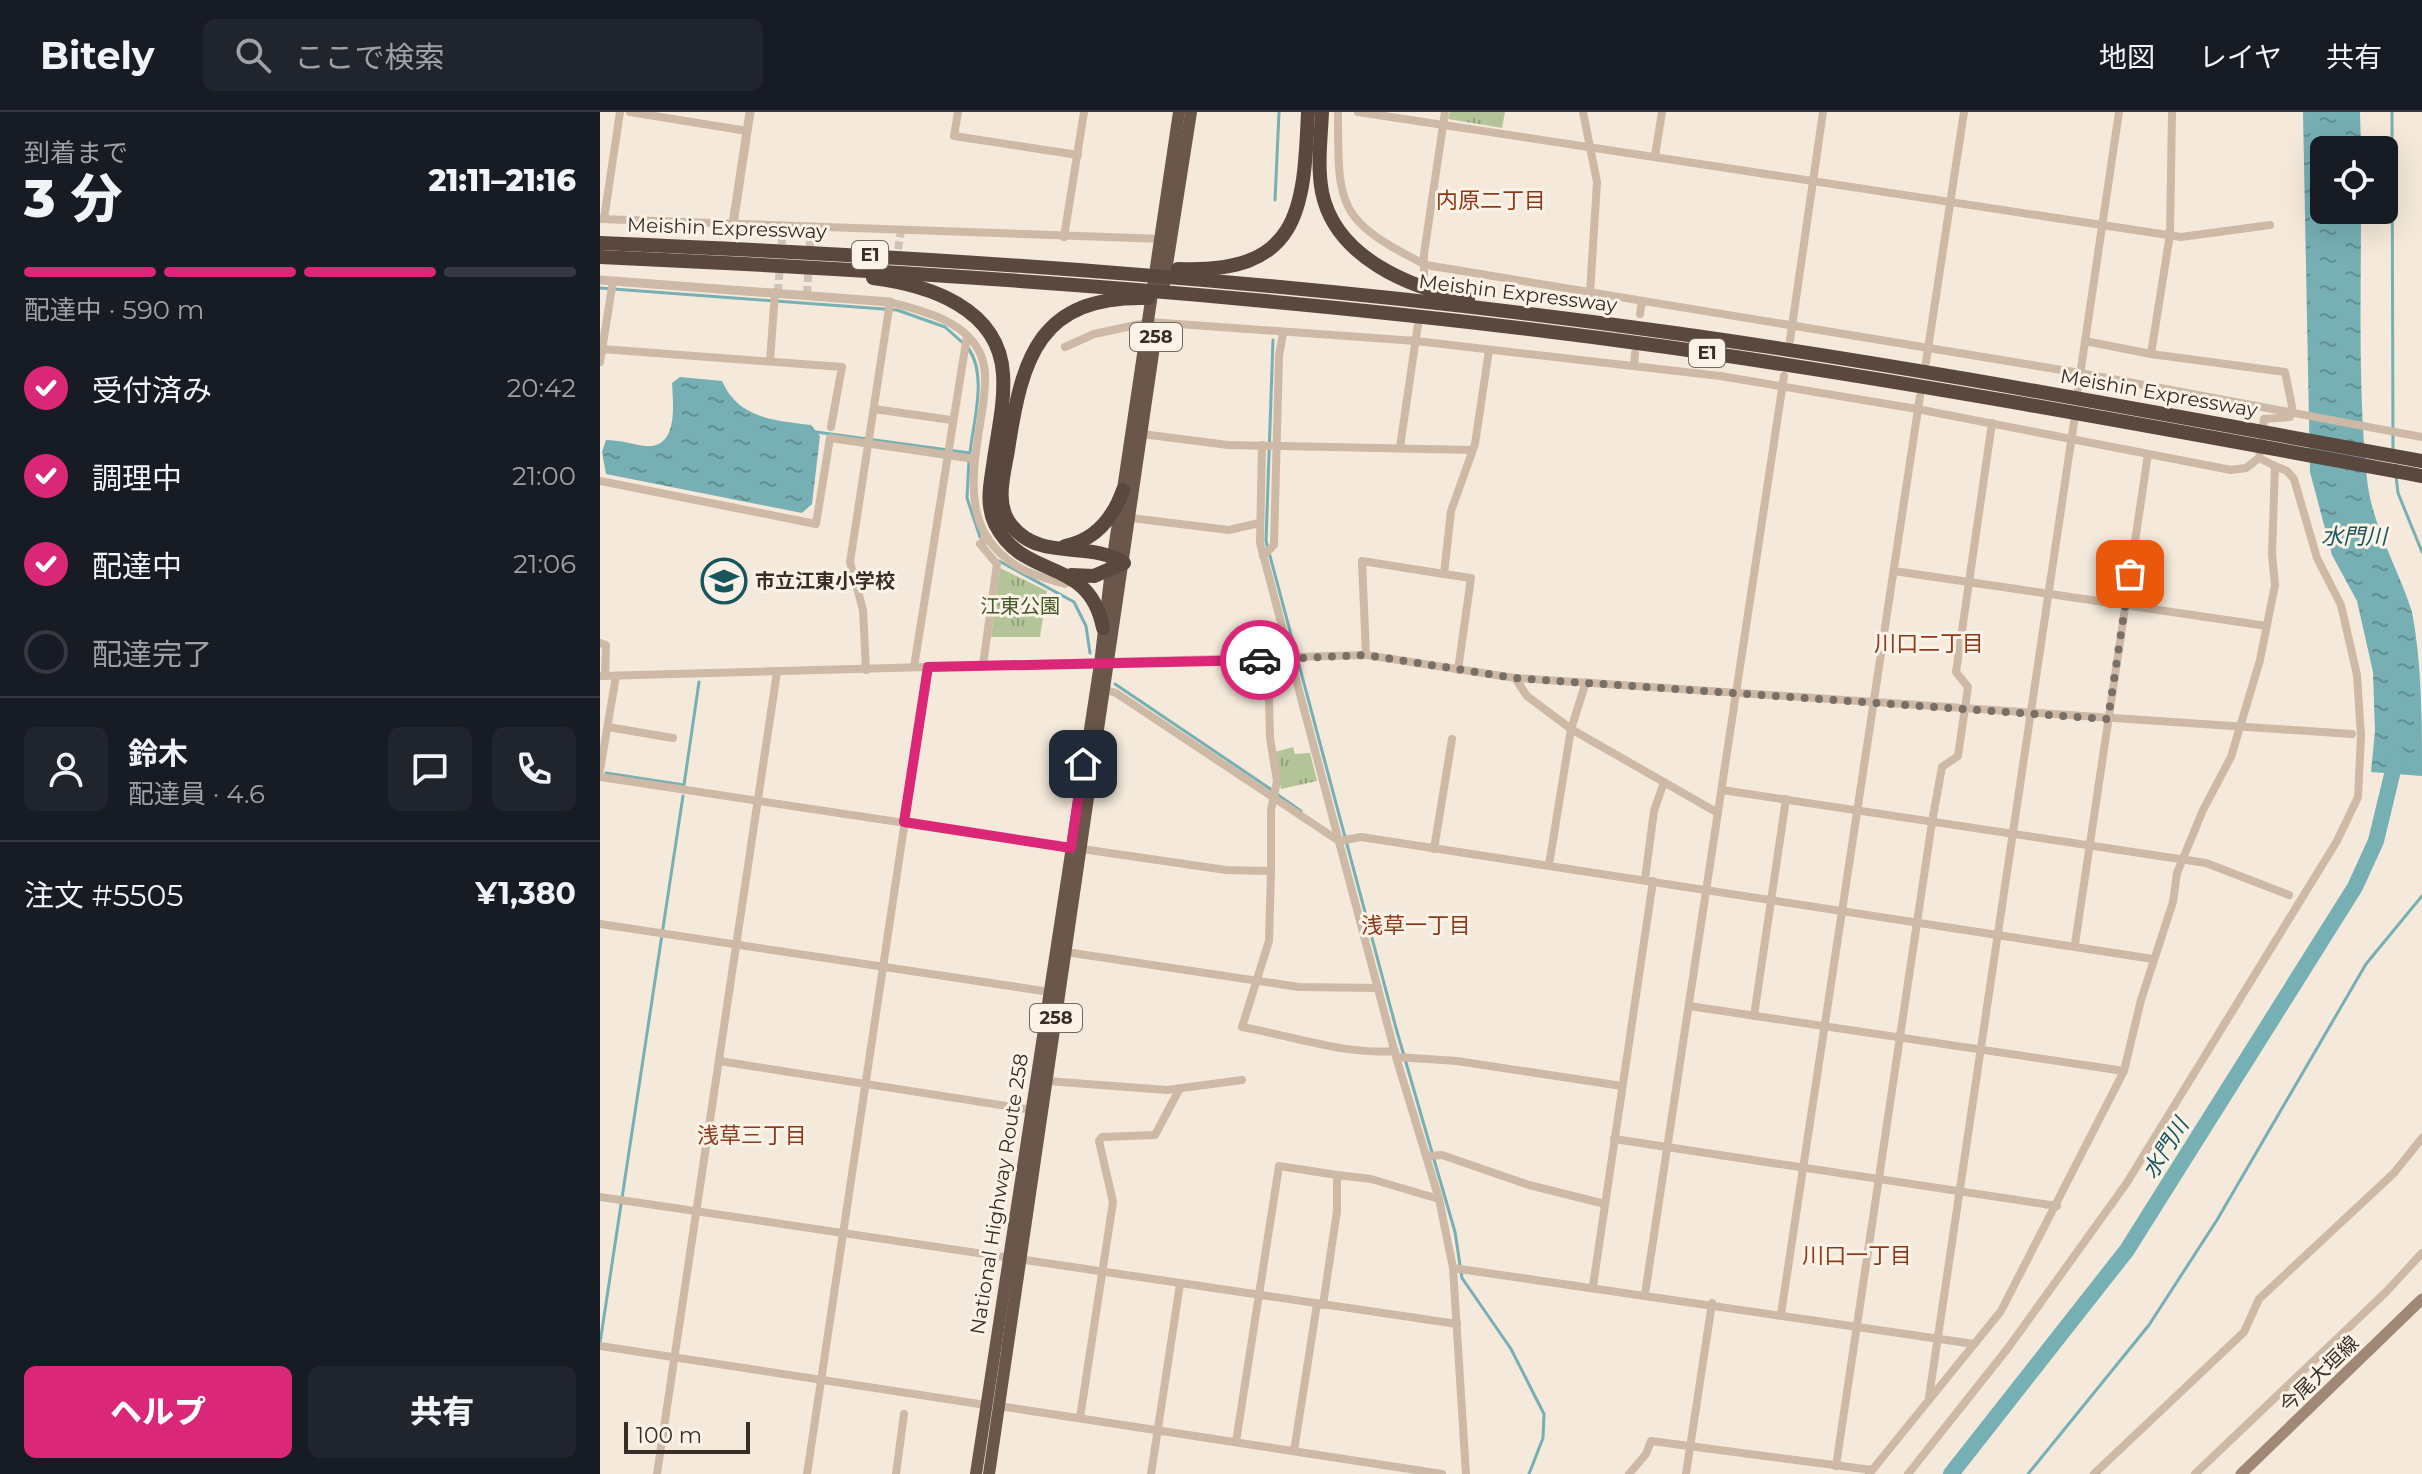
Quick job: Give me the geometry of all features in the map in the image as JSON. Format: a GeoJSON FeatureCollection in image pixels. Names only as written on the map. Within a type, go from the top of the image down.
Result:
{"type":"FeatureCollection","features":[{"type":"Feature","properties":{"kind":"highway","name":"National Highway Route 258"},"geometry":{"type":"LineString","coordinates":[[989,1474],[993,1406],[1066,952],[1076,849],[1105,664],[1123,490],[1154,322],[1179,112]]}},
{"type":"Feature","properties":{"kind":"highway","name":"National Highway Route 258"},"geometry":{"type":"LineString","coordinates":[[1166,240],[1191,112]]}},
{"type":"Feature","properties":{"kind":"highway"},"geometry":{"type":"LineString","coordinates":[[1116,563],[1045,547],[1027,540],[1012,527],[1001,501],[1023,373],[1036,343],[1063,316],[1138,282],[1181,285],[1216,268],[1249,260],[1273,245],[1290,226],[1304,192],[1308,112]]}},
{"type":"Feature","properties":{"kind":"highway"},"geometry":{"type":"LineString","coordinates":[[1322,112],[1320,176],[1329,216],[1358,251],[1385,269],[1460,298],[1710,335],[1768,347]]}},
{"type":"Feature","properties":{"kind":"highway","name":"Meishin Expressway"},"geometry":{"type":"LineString","coordinates":[[600,243],[1003,262],[1138,282]]}},
{"type":"Feature","properties":{"kind":"highway"},"geometry":{"type":"LineString","coordinates":[[600,258],[887,280],[939,294],[966,309],[985,326],[1002,363],[1003,392],[989,500],[994,523],[1019,553],[1088,590],[1099,608],[1103,628]]}},
{"type":"Feature","properties":{"kind":"highway","name":"Meishin Expressway"},"geometry":{"type":"LineString","coordinates":[[600,258],[1138,282]]}},
{"type":"Feature","properties":{"kind":"highway"},"geometry":{"type":"LineString","coordinates":[[1138,282],[1181,285]]}},
{"type":"Feature","properties":{"kind":"highway","name":"Meishin Expressway"},"geometry":{"type":"LineString","coordinates":[[1181,285],[1320,306],[1739,358],[2422,461]]}},
{"type":"Feature","properties":{"kind":"highway","name":"Meishin Expressway"},"geometry":{"type":"LineString","coordinates":[[1181,285],[1494,310],[1768,347],[2232,434],[2422,476]]}},
{"type":"Feature","properties":{"kind":"highway","name":"National Highway Route 258"},"geometry":{"type":"LineString","coordinates":[[1015,1259],[1032,1110],[1050,992],[1106,690],[1103,628],[1116,563],[1131,518],[1154,322]]}},
{"type":"Feature","properties":{"kind":"highway"},"geometry":{"type":"LineString","coordinates":[[1045,547],[1071,545],[1098,531],[1113,513],[1123,490]]}},
{"type":"Feature","properties":{"kind":"highway"},"geometry":{"type":"LineString","coordinates":[[1063,579],[1085,577],[1116,563]]}},
{"type":"Feature","properties":{"kind":"highway","name":"National Highway Route 258"},"geometry":{"type":"LineString","coordinates":[[976,1474],[993,1406]]}},
{"type":"Feature","properties":{"kind":"main road","name":"今尾大垣線"},"geometry":{"type":"LineString","coordinates":[[2241,1474],[2422,1299]]}},
{"type":"Feature","properties":{"kind":"street"},"geometry":{"type":"LineString","coordinates":[[620,112],[602,219],[1166,240]]}},
{"type":"Feature","properties":{"kind":"street"},"geometry":{"type":"LineString","coordinates":[[630,112],[747,131]]}},
{"type":"Feature","properties":{"kind":"street"},"geometry":{"type":"LineString","coordinates":[[733,224],[750,112]]}},
{"type":"Feature","properties":{"kind":"street"},"geometry":{"type":"LineString","coordinates":[[958,112],[954,136],[1078,155]]}},
{"type":"Feature","properties":{"kind":"street"},"geometry":{"type":"LineString","coordinates":[[1064,237],[1084,112]]}},
{"type":"Feature","properties":{"kind":"street"},"geometry":{"type":"LineString","coordinates":[[1338,112],[1340,192],[1350,211],[1366,231],[1426,265],[2080,373],[2418,436]]}},
{"type":"Feature","properties":{"kind":"street"},"geometry":{"type":"LineString","coordinates":[[1358,112],[2181,237],[2270,225]]}},
{"type":"Feature","properties":{"kind":"street"},"geometry":{"type":"LineString","coordinates":[[1424,279],[1424,254],[1445,112]]}},
{"type":"Feature","properties":{"kind":"street"},"geometry":{"type":"LineString","coordinates":[[1583,112],[1597,182],[1590,293]]}},
{"type":"Feature","properties":{"kind":"street"},"geometry":{"type":"LineString","coordinates":[[1655,156],[1662,112]]}},
{"type":"Feature","properties":{"kind":"street"},"geometry":{"type":"LineString","coordinates":[[1790,340],[1823,112]]}},
{"type":"Feature","properties":{"kind":"street"},"geometry":{"type":"LineString","coordinates":[[1926,362],[1964,112]]}},
{"type":"Feature","properties":{"kind":"street"},"geometry":{"type":"LineString","coordinates":[[2078,389],[2119,112]]}},
{"type":"Feature","properties":{"kind":"street"},"geometry":{"type":"LineString","coordinates":[[2151,354],[2170,234],[2172,112]]}},
{"type":"Feature","properties":{"kind":"street"},"geometry":{"type":"LineString","coordinates":[[600,280],[612,286],[889,307],[949,322],[965,341],[980,352],[986,373],[971,458],[973,503],[988,539],[1025,570],[1063,579]]}},
{"type":"Feature","properties":{"kind":"street"},"geometry":{"type":"LineString","coordinates":[[600,362],[612,286]]}},
{"type":"Feature","properties":{"kind":"street"},"geometry":{"type":"LineString","coordinates":[[770,361],[774,298]]}},
{"type":"Feature","properties":{"kind":"street"},"geometry":{"type":"LineString","coordinates":[[1640,314],[1642,301]]}},
{"type":"Feature","properties":{"kind":"street"},"geometry":{"type":"LineString","coordinates":[[866,670],[863,610],[850,562],[889,307]]}},
{"type":"Feature","properties":{"kind":"street"},"geometry":{"type":"LineString","coordinates":[[1065,347],[1094,334],[1154,322],[1416,341],[1634,366],[1917,409],[2231,470],[2246,468],[2259,458],[2264,419],[2283,418],[2291,413]]}},
{"type":"Feature","properties":{"kind":"street"},"geometry":{"type":"LineString","coordinates":[[1400,447],[1418,324]]}},
{"type":"Feature","properties":{"kind":"street"},"geometry":{"type":"LineString","coordinates":[[1283,333],[1259,523],[1345,840],[1378,988],[1432,1156],[1439,1199],[1458,1267],[1457,1324],[1466,1474]]}},
{"type":"Feature","properties":{"kind":"street"},"geometry":{"type":"LineString","coordinates":[[914,667],[965,341]]}},
{"type":"Feature","properties":{"kind":"street"},"geometry":{"type":"LineString","coordinates":[[2085,341],[2151,354],[2285,372],[2291,413]]}},
{"type":"Feature","properties":{"kind":"street"},"geometry":{"type":"LineString","coordinates":[[1444,574],[1451,511],[1460,494],[1472,450],[1489,350]]}},
{"type":"Feature","properties":{"kind":"street"},"geometry":{"type":"LineString","coordinates":[[601,353],[842,367],[831,427]]}},
{"type":"Feature","properties":{"kind":"street"},"geometry":{"type":"LineString","coordinates":[[1634,366],[1635,353]]}},
{"type":"Feature","properties":{"kind":"street"},"geometry":{"type":"LineString","coordinates":[[1645,1294],[1784,376]]}},
{"type":"Feature","properties":{"kind":"street"},"geometry":{"type":"LineString","coordinates":[[1781,1314],[1920,396]]}},
{"type":"Feature","properties":{"kind":"street"},"geometry":{"type":"LineString","coordinates":[[874,409],[951,420]]}},
{"type":"Feature","properties":{"kind":"street"},"geometry":{"type":"LineString","coordinates":[[1929,1397],[2074,422]]}},
{"type":"Feature","properties":{"kind":"street"},"geometry":{"type":"LineString","coordinates":[[1836,1466],[1932,822],[1942,767],[1958,756],[1966,708],[1968,687],[1956,672],[1992,423]]}},
{"type":"Feature","properties":{"kind":"street"},"geometry":{"type":"LineString","coordinates":[[1142,434],[1228,445],[1472,450]]}},
{"type":"Feature","properties":{"kind":"street"},"geometry":{"type":"LineString","coordinates":[[600,481],[816,524],[830,438],[947,451],[971,458]]}},
{"type":"Feature","properties":{"kind":"street"},"geometry":{"type":"LineString","coordinates":[[1267,553],[1269,445]]}},
{"type":"Feature","properties":{"kind":"street"},"geometry":{"type":"LineString","coordinates":[[2075,944],[2148,454]]}},
{"type":"Feature","properties":{"kind":"street"},"geometry":{"type":"LineString","coordinates":[[1908,1474],[2017,1336],[2126,1184],[2337,841],[2358,797],[2360,709],[2347,625],[2317,558],[2294,479],[2287,471],[2259,458]]}},
{"type":"Feature","properties":{"kind":"street"},"geometry":{"type":"LineString","coordinates":[[1629,1474],[1646,1454],[1651,1441],[1870,1472],[2001,1311],[2124,1071],[2153,959],[2173,902],[2182,859],[2231,757],[2267,626],[2275,585],[2272,554],[2275,466]]}},
{"type":"Feature","properties":{"kind":"street"},"geometry":{"type":"LineString","coordinates":[[1131,518],[1229,530],[1259,523]]}},
{"type":"Feature","properties":{"kind":"street"},"geometry":{"type":"LineString","coordinates":[[983,665],[997,564],[980,544],[988,539]]}},
{"type":"Feature","properties":{"kind":"street"},"geometry":{"type":"LineString","coordinates":[[1366,655],[1362,561],[1471,578],[1458,670]]}},
{"type":"Feature","properties":{"kind":"street"},"geometry":{"type":"LineString","coordinates":[[1894,571],[2267,626]]}},
{"type":"Feature","properties":{"kind":"street"},"geometry":{"type":"LineString","coordinates":[[600,643],[606,645],[602,676],[1366,655],[1515,678],[2239,729],[2352,734]]}},
{"type":"Feature","properties":{"kind":"street"},"geometry":{"type":"LineString","coordinates":[[1268,659],[1275,794],[1272,919],[1258,980],[1242,1027],[1318,1041],[1332,1049],[1400,1055],[1622,1086]]}},
{"type":"Feature","properties":{"kind":"street"},"geometry":{"type":"LineString","coordinates":[[807,1474],[928,667]]}},
{"type":"Feature","properties":{"kind":"street"},"geometry":{"type":"LineString","coordinates":[[657,1474],[777,672]]}},
{"type":"Feature","properties":{"kind":"street"},"geometry":{"type":"LineString","coordinates":[[600,770],[616,676]]}},
{"type":"Feature","properties":{"kind":"street"},"geometry":{"type":"LineString","coordinates":[[1515,678],[1527,696],[1571,729],[1718,813]]}},
{"type":"Feature","properties":{"kind":"street"},"geometry":{"type":"LineString","coordinates":[[1549,865],[1571,729],[1586,682]]}},
{"type":"Feature","properties":{"kind":"street"},"geometry":{"type":"LineString","coordinates":[[1106,690],[1128,700],[1345,840],[1361,837],[2075,944],[2153,959]]}},
{"type":"Feature","properties":{"kind":"street"},"geometry":{"type":"LineString","coordinates":[[608,727],[673,738]]}},
{"type":"Feature","properties":{"kind":"street"},"geometry":{"type":"LineString","coordinates":[[1434,849],[1452,739]]}},
{"type":"Feature","properties":{"kind":"street"},"geometry":{"type":"LineString","coordinates":[[600,777],[1076,849],[1226,870],[1271,871]]}},
{"type":"Feature","properties":{"kind":"street"},"geometry":{"type":"LineString","coordinates":[[1593,1286],[1649,880],[1654,811],[1664,782]]}},
{"type":"Feature","properties":{"kind":"street"},"geometry":{"type":"LineString","coordinates":[[1722,790],[2206,863],[2289,895]]}},
{"type":"Feature","properties":{"kind":"street"},"geometry":{"type":"LineString","coordinates":[[1754,1016],[1786,799]]}},
{"type":"Feature","properties":{"kind":"street"},"geometry":{"type":"LineString","coordinates":[[600,924],[1050,992]]}},
{"type":"Feature","properties":{"kind":"street"},"geometry":{"type":"LineString","coordinates":[[1066,952],[1299,987],[1378,988]]}},
{"type":"Feature","properties":{"kind":"street"},"geometry":{"type":"LineString","coordinates":[[1689,1006],[2124,1071]]}},
{"type":"Feature","properties":{"kind":"street"},"geometry":{"type":"LineString","coordinates":[[719,1061],[1032,1110]]}},
{"type":"Feature","properties":{"kind":"street"},"geometry":{"type":"LineString","coordinates":[[1047,1081],[1179,1090],[1242,1080]]}},
{"type":"Feature","properties":{"kind":"street"},"geometry":{"type":"LineString","coordinates":[[1080,1418],[1113,1202],[1099,1141],[1102,1137],[1155,1135],[1179,1090]]}},
{"type":"Feature","properties":{"kind":"street"},"geometry":{"type":"LineString","coordinates":[[2094,1474],[2244,1332],[2259,1299],[2394,1173],[2422,1138]]}},
{"type":"Feature","properties":{"kind":"street"},"geometry":{"type":"LineString","coordinates":[[1614,1139],[2057,1206]]}},
{"type":"Feature","properties":{"kind":"street"},"geometry":{"type":"LineString","coordinates":[[1432,1156],[1605,1204]]}},
{"type":"Feature","properties":{"kind":"street"},"geometry":{"type":"LineString","coordinates":[[1236,1442],[1279,1166],[1371,1179],[1439,1199]]}},
{"type":"Feature","properties":{"kind":"street"},"geometry":{"type":"LineString","coordinates":[[1294,1451],[1337,1211],[1337,1175]]}},
{"type":"Feature","properties":{"kind":"street"},"geometry":{"type":"LineString","coordinates":[[600,1197],[1457,1324]]}},
{"type":"Feature","properties":{"kind":"street"},"geometry":{"type":"LineString","coordinates":[[2195,1474],[2386,1292],[2422,1253]]}},
{"type":"Feature","properties":{"kind":"street"},"geometry":{"type":"LineString","coordinates":[[1458,1267],[1974,1344]]}},
{"type":"Feature","properties":{"kind":"street"},"geometry":{"type":"LineString","coordinates":[[1151,1474],[1180,1284]]}},
{"type":"Feature","properties":{"kind":"street"},"geometry":{"type":"LineString","coordinates":[[1686,1474],[1712,1303]]}},
{"type":"Feature","properties":{"kind":"street"},"geometry":{"type":"LineString","coordinates":[[602,1346],[1442,1474]]}},
{"type":"Feature","properties":{"kind":"street"},"geometry":{"type":"LineString","coordinates":[[896,1474],[904,1414]]}},
{"type":"Feature","properties":{"kind":"green space"},"geometry":{"type":"Polygon","coordinates":[[[1450,112],[1505,112],[1502,128],[1448,119],[1450,112]]]}},
{"type":"Feature","properties":{"kind":"green space","name":"江東公園"},"geometry":{"type":"Polygon","coordinates":[[[1000,568],[1047,591],[1040,637],[991,637],[1000,568]]]}},
{"type":"Feature","properties":{"kind":"green space"},"geometry":{"type":"Polygon","coordinates":[[[1293,747],[1295,754],[1310,753],[1317,781],[1281,789],[1275,752],[1293,747]]]}},
{"type":"Feature","properties":{"kind":"water"},"geometry":{"type":"Polygon","coordinates":[[[2303,112],[2360,112],[2361,136],[2310,136],[2310,224],[2361,224],[2361,378],[2367,479],[2374,514],[2412,612],[2420,673],[2422,776],[2371,772],[2375,731],[2373,672],[2357,601],[2332,555],[2310,472],[2303,112]]]}},
{"type":"Feature","properties":{"kind":"water"},"geometry":{"type":"Polygon","coordinates":[[[680,377],[722,381],[729,394],[748,410],[771,419],[811,425],[820,436],[812,504],[802,513],[606,474],[602,452],[606,440],[645,446],[664,440],[672,424],[672,383],[680,377]]]}},
{"type":"Feature","properties":{"kind":"waterway"},"geometry":{"type":"LineString","coordinates":[[1275,200],[1279,112]]}},
{"type":"Feature","properties":{"kind":"waterway"},"geometry":{"type":"LineString","coordinates":[[2392,112],[2393,452]]}},
{"type":"Feature","properties":{"kind":"waterway"},"geometry":{"type":"LineString","coordinates":[[600,288],[897,310],[945,327],[963,343]]}},
{"type":"Feature","properties":{"kind":"waterway"},"geometry":{"type":"LineString","coordinates":[[1273,340],[1266,541],[1396,1028],[1455,1232],[1462,1278],[1511,1349],[1544,1414],[1543,1438],[1529,1474]]}},
{"type":"Feature","properties":{"kind":"waterway"},"geometry":{"type":"LineString","coordinates":[[816,432],[970,453],[978,385],[974,359],[968,348]]}},
{"type":"Feature","properties":{"kind":"waterway"},"geometry":{"type":"LineString","coordinates":[[969,459],[967,498],[980,537]]}},
{"type":"Feature","properties":{"kind":"waterway"},"geometry":{"type":"LineString","coordinates":[[2396,476],[2398,493],[2422,552]]}},
{"type":"Feature","properties":{"kind":"waterway"},"geometry":{"type":"LineString","coordinates":[[999,561],[1074,602],[1086,626],[1090,653]]}},
{"type":"Feature","properties":{"kind":"waterway"},"geometry":{"type":"LineString","coordinates":[[606,773],[684,785],[699,682]]}},
{"type":"Feature","properties":{"kind":"waterway"},"geometry":{"type":"LineString","coordinates":[[1115,684],[1272,790]]}},
{"type":"Feature","properties":{"kind":"waterway","name":"水門川"},"geometry":{"type":"LineString","coordinates":[[1951,1474],[2127,1250],[2355,887],[2376,841],[2397,754]]}},
{"type":"Feature","properties":{"kind":"waterway"},"geometry":{"type":"LineString","coordinates":[[1278,795],[1301,811]]}},
{"type":"Feature","properties":{"kind":"waterway"},"geometry":{"type":"LineString","coordinates":[[600,1343],[683,796]]}},
{"type":"Feature","properties":{"kind":"waterway"},"geometry":{"type":"LineString","coordinates":[[2028,1474],[2149,1325],[2217,1220],[2366,964],[2422,896]]}},
{"type":"Feature","properties":{"kind":"tunnel"},"geometry":{"type":"LineString","coordinates":[[778,292],[783,226]]}},
{"type":"Feature","properties":{"kind":"tunnel"},"geometry":{"type":"LineString","coordinates":[[807,294],[811,227]]}},
{"type":"Feature","properties":{"kind":"tunnel"},"geometry":{"type":"LineString","coordinates":[[896,261],[901,231]]}},
{"type":"Feature","properties":{"kind":"way so far"},"geometry":{"type":"LineString","coordinates":[[1260,660],[1366,655],[1515,678],[2108,719],[2130,574]]}},
{"type":"Feature","properties":{"kind":"place","name":"市立江東小学校"},"geometry":{"type":"Point","coordinates":[724,581]}},
{"type":"Feature","properties":{"kind":"district","name":"内原二丁目"},"geometry":{"type":"Point","coordinates":[1491,200]}},
{"type":"Feature","properties":{"kind":"district","name":"川口二丁目"},"geometry":{"type":"Point","coordinates":[1929,643]}},
{"type":"Feature","properties":{"kind":"district","name":"浅草一丁目"},"geometry":{"type":"Point","coordinates":[1416,925]}},
{"type":"Feature","properties":{"kind":"district","name":"浅草三丁目"},"geometry":{"type":"Point","coordinates":[752,1135]}},
{"type":"Feature","properties":{"kind":"district","name":"川口一丁目"},"geometry":{"type":"Point","coordinates":[1857,1255]}},
{"type":"Feature","properties":{"kind":"route"},"geometry":{"type":"LineString","coordinates":[[1083,764],[1071,848],[904,822],[928,667],[1260,660]]}}]}
